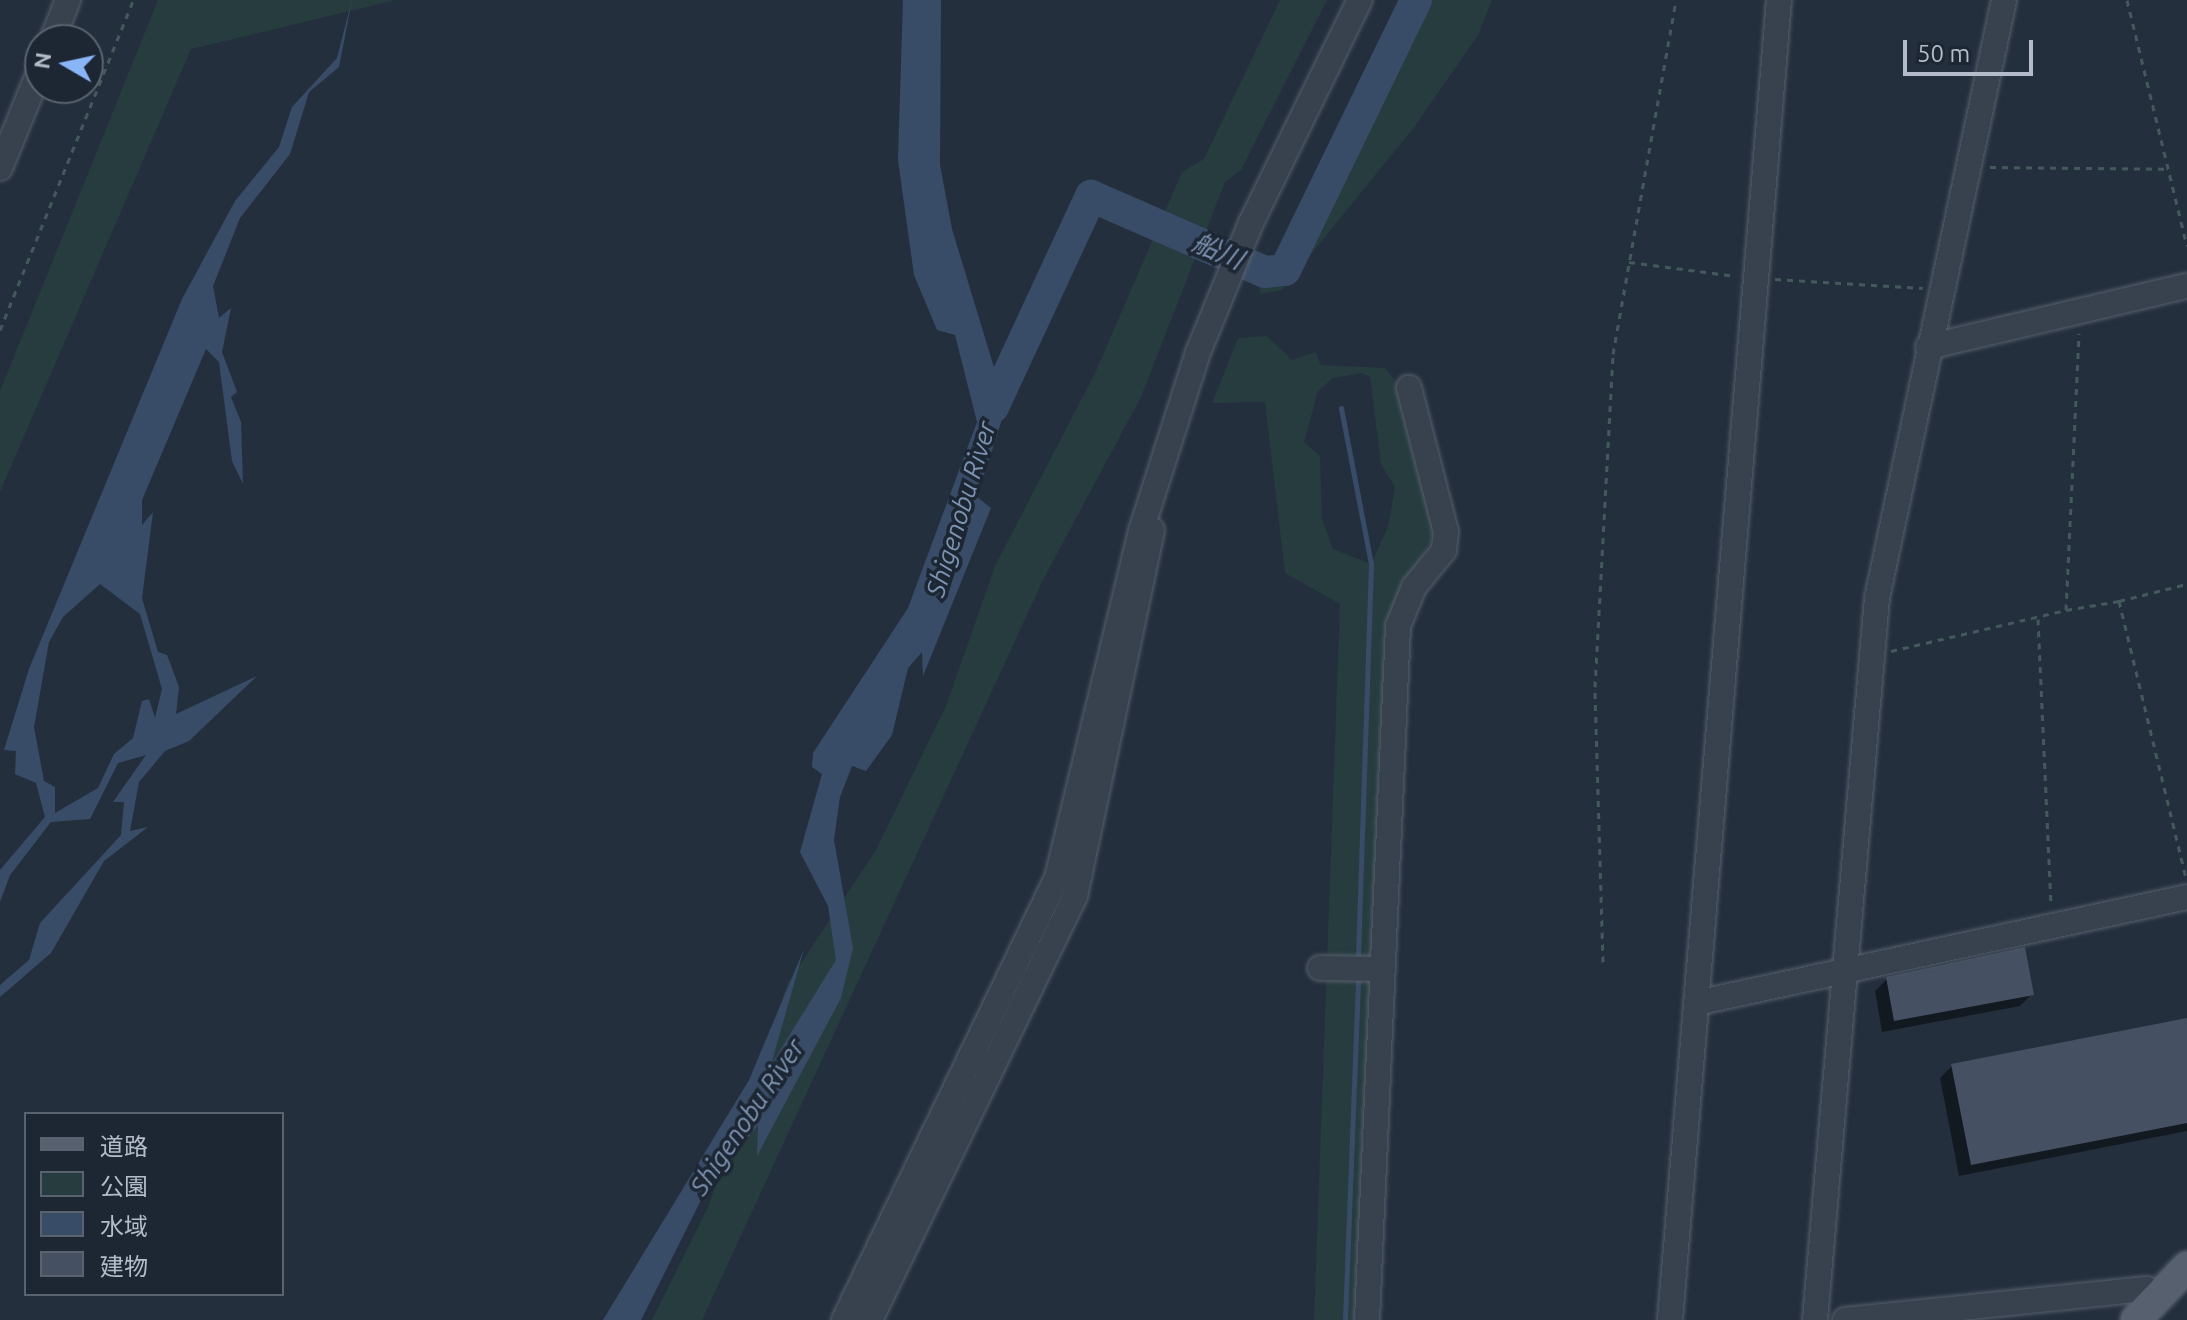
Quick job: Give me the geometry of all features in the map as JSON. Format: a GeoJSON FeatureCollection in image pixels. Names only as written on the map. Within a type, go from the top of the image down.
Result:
{"type":"FeatureCollection","features":[{"type":"Feature","properties":{"kind":"main road"},"geometry":{"type":"LineString","coordinates":[[2136,1320],[2177,1281]]}},
{"type":"Feature","properties":{"kind":"street"},"geometry":{"type":"LineString","coordinates":[[58,24],[68,0]]}},
{"type":"Feature","properties":{"kind":"street"},"geometry":{"type":"LineString","coordinates":[[844,1320],[1057,878],[1152,492],[1251,223],[1360,0]]}},
{"type":"Feature","properties":{"kind":"street"},"geometry":{"type":"LineString","coordinates":[[1670,1320],[1779,0]]}},
{"type":"Feature","properties":{"kind":"street"},"geometry":{"type":"LineString","coordinates":[[1815,1320],[1872,655],[1939,289],[2004,0]]}},
{"type":"Feature","properties":{"kind":"street"},"geometry":{"type":"LineString","coordinates":[[0,168],[26,104]]}},
{"type":"Feature","properties":{"kind":"street"},"geometry":{"type":"LineString","coordinates":[[1928,347],[2187,286]]}},
{"type":"Feature","properties":{"kind":"street"},"geometry":{"type":"LineString","coordinates":[[1367,1320],[1380,968],[1398,626],[1414,587],[1444,550],[1446,532],[1409,388]]}},
{"type":"Feature","properties":{"kind":"street"},"geometry":{"type":"LineString","coordinates":[[872,1320],[1075,896],[1152,554],[1152,492]]}},
{"type":"Feature","properties":{"kind":"street"},"geometry":{"type":"LineString","coordinates":[[1696,1003],[2052,929],[2187,897]]}},
{"type":"Feature","properties":{"kind":"street"},"geometry":{"type":"LineString","coordinates":[[1323,968],[1380,968]]}},
{"type":"Feature","properties":{"kind":"street"},"geometry":{"type":"LineString","coordinates":[[1845,1320],[2146,1289],[2177,1281]]}},
{"type":"Feature","properties":{"kind":"path"},"geometry":{"type":"LineString","coordinates":[[0,330],[133,0]]}},
{"type":"Feature","properties":{"kind":"path"},"geometry":{"type":"LineString","coordinates":[[1603,962],[1595,687],[1613,354],[1676,0]]}},
{"type":"Feature","properties":{"kind":"path"},"geometry":{"type":"LineString","coordinates":[[2127,0],[2187,246]]}},
{"type":"Feature","properties":{"kind":"path"},"geometry":{"type":"LineString","coordinates":[[1967,167],[2168,169]]}},
{"type":"Feature","properties":{"kind":"path"},"geometry":{"type":"LineString","coordinates":[[1629,262],[1756,278],[1939,289]]}},
{"type":"Feature","properties":{"kind":"path"},"geometry":{"type":"LineString","coordinates":[[2066,610],[2080,311]]}},
{"type":"Feature","properties":{"kind":"path"},"geometry":{"type":"LineString","coordinates":[[1872,655],[2187,584]]}},
{"type":"Feature","properties":{"kind":"path"},"geometry":{"type":"LineString","coordinates":[[2119,601],[2187,883]]}},
{"type":"Feature","properties":{"kind":"path"},"geometry":{"type":"LineString","coordinates":[[2038,619],[2052,929]]}},
{"type":"Feature","properties":{"kind":"green space"},"geometry":{"type":"Polygon","coordinates":[[[158,0],[396,0],[191,49],[0,492],[0,391],[158,0]]]}},
{"type":"Feature","properties":{"kind":"green space"},"geometry":{"type":"Polygon","coordinates":[[[1280,0],[1327,0],[1241,170],[1225,182],[1141,397],[1044,578],[702,1320],[652,1320],[708,1207],[788,983],[876,850],[946,706],[995,566],[1095,373],[1182,172],[1204,159],[1280,0]]]}},
{"type":"Feature","properties":{"kind":"green space"},"geometry":{"type":"Polygon","coordinates":[[[1423,0],[1492,0],[1478,35],[1415,126],[1282,290],[1260,294],[1259,278],[1294,263],[1423,0]]]}},
{"type":"Feature","properties":{"kind":"green space"},"geometry":{"type":"Polygon","coordinates":[[[1267,336],[1292,360],[1315,352],[1321,365],[1385,368],[1398,384],[1434,535],[1406,585],[1360,1320],[1314,1320],[1340,604],[1285,573],[1265,402],[1212,403],[1238,338],[1267,336]],[[1362,373],[1333,378],[1318,391],[1304,442],[1320,456],[1322,519],[1333,549],[1371,564],[1388,527],[1395,487],[1381,464],[1370,377],[1362,373]]]}},
{"type":"Feature","properties":{"kind":"water"},"geometry":{"type":"Polygon","coordinates":[[[352,0],[339,67],[309,92],[290,154],[240,218],[213,286],[219,318],[231,308],[222,352],[237,392],[231,397],[241,422],[243,484],[232,461],[219,362],[206,349],[142,500],[142,525],[153,512],[142,598],[158,652],[167,655],[179,687],[176,714],[257,676],[189,741],[165,751],[139,782],[130,831],[148,827],[104,861],[51,953],[0,997],[0,985],[29,960],[40,923],[121,835],[124,802],[113,802],[146,755],[118,763],[90,819],[51,822],[10,875],[0,902],[0,870],[45,817],[36,783],[15,774],[16,751],[4,750],[29,669],[182,299],[235,201],[279,147],[292,107],[337,58],[352,0]],[[100,584],[63,617],[49,642],[34,727],[44,781],[55,787],[55,813],[98,788],[114,754],[133,738],[142,701],[149,699],[155,718],[162,689],[140,614],[100,584]]]}},
{"type":"Feature","properties":{"kind":"water","name":"Shigenobu River"},"geometry":{"type":"Polygon","coordinates":[[[903,0],[941,0],[940,165],[952,229],[1006,407],[977,497],[991,508],[923,676],[922,652],[908,668],[892,735],[866,771],[852,766],[840,797],[834,840],[853,948],[841,998],[757,1156],[758,1125],[707,1188],[641,1320],[603,1320],[749,1080],[804,949],[771,1065],[836,960],[828,906],[800,852],[822,774],[812,767],[813,753],[908,608],[977,422],[955,335],[937,330],[914,275],[898,160],[903,0]]]}},
{"type":"Feature","properties":{"kind":"building"},"geometry":{"type":"Polygon","coordinates":[[[2025,947],[2034,995],[1894,1021],[1886,977],[2025,947]]]}},
{"type":"Feature","properties":{"kind":"building"},"geometry":{"type":"Polygon","coordinates":[[[2187,1018],[2187,1123],[1971,1165],[1951,1064],[2187,1018]]]}},
{"type":"Feature","properties":{"kind":"waterway","name":"船川"},"geometry":{"type":"LineString","coordinates":[[993,407],[1091,196],[1265,272],[1285,270],[1416,0]]}},
{"type":"Feature","properties":{"kind":"waterway"},"geometry":{"type":"LineString","coordinates":[[1341,408],[1371,564],[1358,960]]}},
{"type":"Feature","properties":{"kind":"waterway"},"geometry":{"type":"LineString","coordinates":[[1345,1320],[1358,974]]}}]}
